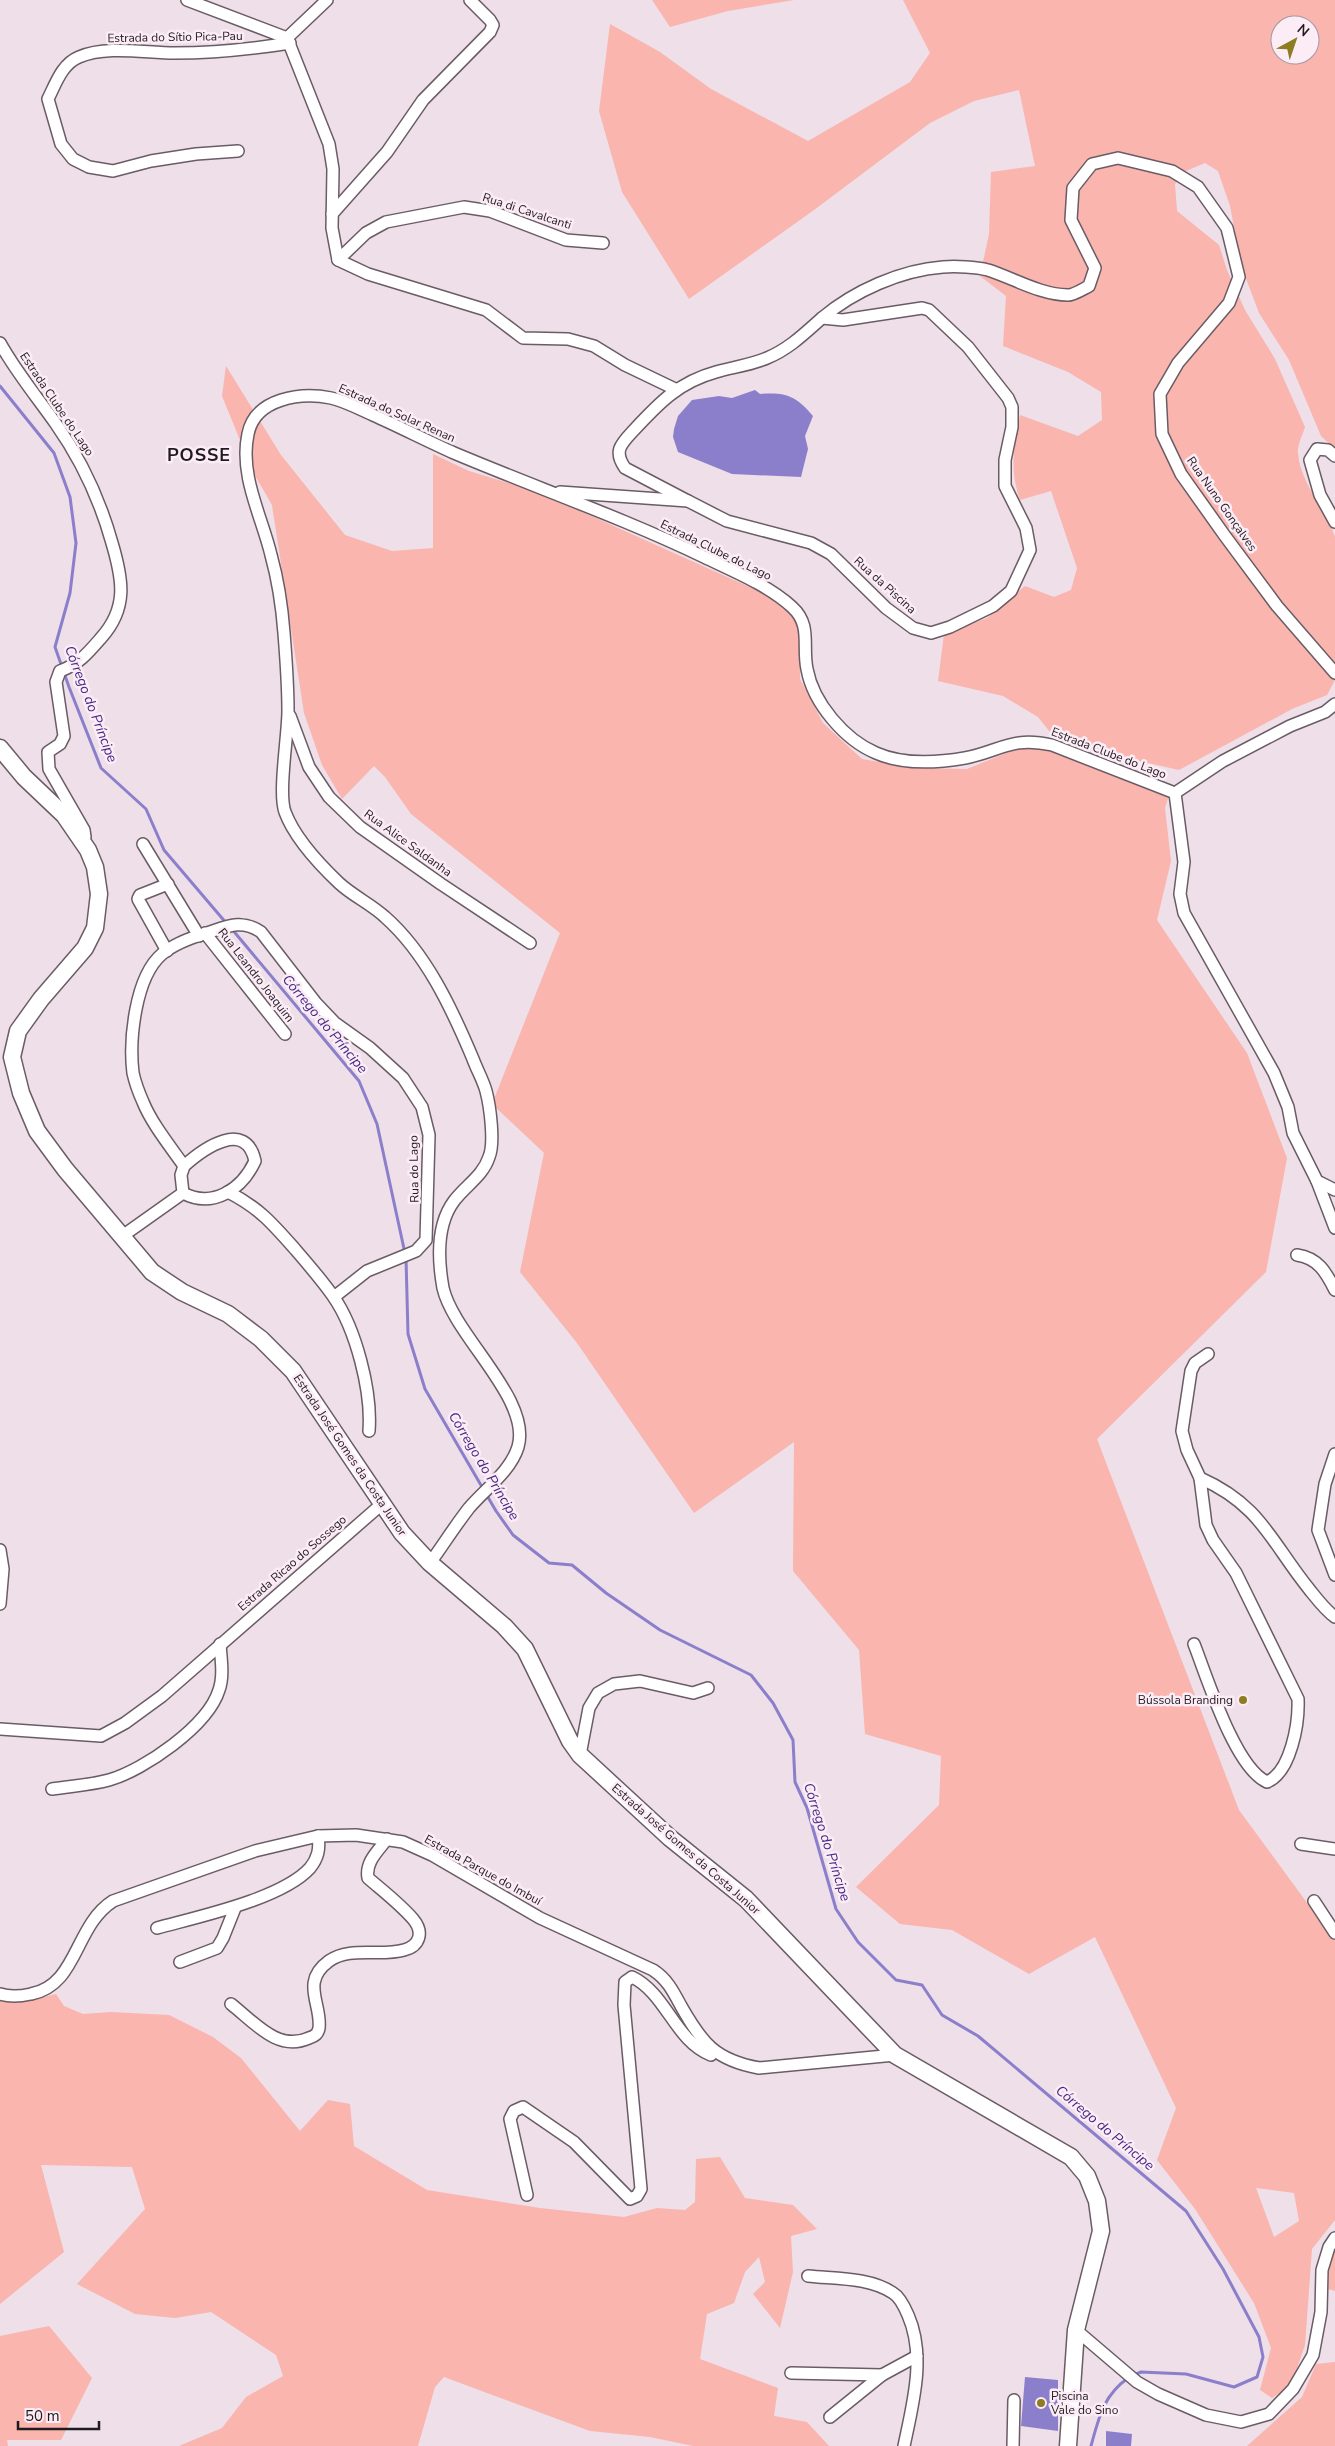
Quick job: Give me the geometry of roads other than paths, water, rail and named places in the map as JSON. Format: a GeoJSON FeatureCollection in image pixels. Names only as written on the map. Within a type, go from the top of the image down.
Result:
{"type":"FeatureCollection","features":[{"type":"Feature","properties":{"kind":"street"},"geometry":{"type":"LineString","coordinates":[[187,0],[288,41],[328,144],[332,169],[332,228],[338,260],[368,274],[486,310],[523,338],[568,339],[594,346],[625,366],[676,389]]}},
{"type":"Feature","properties":{"kind":"street"},"geometry":{"type":"LineString","coordinates":[[288,41],[327,0]]}},
{"type":"Feature","properties":{"kind":"street"},"geometry":{"type":"LineString","coordinates":[[332,214],[387,152],[423,100],[490,32],[493,25],[490,20],[470,0]]}},
{"type":"Feature","properties":{"kind":"street","name":"Estrada do Sítio Pica-Pau"},"geometry":{"type":"LineString","coordinates":[[238,152],[151,161],[113,171],[89,167],[74,159],[61,144],[48,99],[62,69],[78,57],[103,52],[176,53],[249,50],[288,41]]}},
{"type":"Feature","properties":{"kind":"street","name":"Rua Nuno Gonçalves"},"geometry":{"type":"LineString","coordinates":[[914,272],[944,267],[986,270],[1041,289],[1069,295],[1089,286],[1095,268],[1071,220],[1072,188],[1092,164],[1118,158],[1172,171],[1198,187],[1227,228],[1238,277],[1229,303],[1178,363],[1160,394],[1162,434],[1181,474],[1225,536],[1277,606],[1335,674]]}},
{"type":"Feature","properties":{"kind":"street","name":"Rua di Cavalcanti"},"geometry":{"type":"LineString","coordinates":[[338,260],[366,233],[386,222],[464,207],[490,211],[566,240],[603,243]]}},
{"type":"Feature","properties":{"kind":"street","name":"Rua da Piscina"},"geometry":{"type":"LineString","coordinates":[[822,318],[843,320],[922,308],[929,310],[968,347],[1008,398],[1012,407],[1012,427],[1005,460],[1005,486],[1026,528],[1030,550],[1012,591],[993,606],[944,629],[931,633],[913,628],[886,608],[831,554],[811,543],[727,521],[625,468],[619,459],[619,449],[630,435],[657,405],[676,389],[713,372],[767,358],[792,344],[822,318],[839,305],[868,289],[914,272]]}},
{"type":"Feature","properties":{"kind":"street","name":"Estrada Clube do Lago"},"geometry":{"type":"LineString","coordinates":[[0,343],[21,378],[56,424],[81,463],[101,506],[120,572],[120,605],[110,628],[80,662],[65,669],[56,682],[64,736],[60,744],[48,752],[49,768],[84,830],[88,850]]}},
{"type":"Feature","properties":{"kind":"street","name":"Estrada do Solar Renan"},"geometry":{"type":"LineString","coordinates":[[430,1563],[475,1502],[495,1482],[517,1451],[519,1437],[518,1421],[512,1402],[457,1319],[444,1294],[438,1252],[445,1219],[454,1200],[472,1184],[489,1161],[492,1144],[486,1092],[464,1039],[440,991],[408,941],[383,915],[341,885],[324,868],[300,839],[285,813],[282,798],[288,709],[284,630],[273,562],[247,473],[248,431],[260,412],[280,400],[302,395],[336,399],[449,451],[587,506]]}},
{"type":"Feature","properties":{"kind":"street"},"geometry":{"type":"LineString","coordinates":[[1335,456],[1328,450],[1317,449],[1310,460],[1312,474],[1320,495],[1335,522]]}},
{"type":"Feature","properties":{"kind":"street","name":"Rua da Piscina"},"geometry":{"type":"LineString","coordinates":[[548,491],[688,502]]}},
{"type":"Feature","properties":{"kind":"street","name":"Estrada Clube do Lago"},"geometry":{"type":"LineString","coordinates":[[587,506],[739,574],[787,602],[800,614],[806,628],[806,667],[813,690],[835,722],[862,747],[882,756],[912,762],[968,757],[1008,743],[1034,741],[1052,745],[1175,793]]}},
{"type":"Feature","properties":{"kind":"street"},"geometry":{"type":"LineString","coordinates":[[1335,704],[1325,712],[1290,726],[1223,761],[1175,793],[1184,862],[1180,894],[1184,913],[1274,1073],[1288,1107],[1293,1133],[1317,1181],[1335,1228]]}},
{"type":"Feature","properties":{"kind":"street","name":"Rua Alice Saldanha"},"geometry":{"type":"LineString","coordinates":[[288,709],[309,767],[329,797],[360,827],[530,943]]}},
{"type":"Feature","properties":{"kind":"street","name":"Estrada José Gomes da Costa Junior"},"geometry":{"type":"LineString","coordinates":[[0,748],[24,777],[64,815],[88,850],[96,867],[99,894],[95,928],[85,948],[41,999],[18,1031],[12,1057],[21,1093],[37,1131],[121,1237],[152,1272],[182,1292],[228,1314],[261,1338],[292,1371],[402,1533],[430,1563],[514,1635],[531,1658],[570,1741],[580,1755],[670,1838],[746,1899],[894,2055],[1071,2157],[1087,2176],[1097,2201],[1101,2231],[1076,2330],[1068,2446]]}},
{"type":"Feature","properties":{"kind":"street","name":"Rua Leandro Joaquim"},"geometry":{"type":"LineString","coordinates":[[142,844],[202,935],[285,1034]]}},
{"type":"Feature","properties":{"kind":"street"},"geometry":{"type":"LineString","coordinates":[[167,951],[138,899],[140,895],[168,884]]}},
{"type":"Feature","properties":{"kind":"street","name":"Rua do Lago"},"geometry":{"type":"LineString","coordinates":[[202,935],[228,927],[249,924],[261,932],[316,1003],[335,1023],[370,1048],[403,1078],[422,1107],[429,1135],[428,1223],[426,1240],[416,1251],[367,1271],[334,1297]]}},
{"type":"Feature","properties":{"kind":"street"},"geometry":{"type":"LineString","coordinates":[[184,1166],[143,1103],[133,1074],[133,1035],[136,1004],[146,977],[162,954],[202,935]]}},
{"type":"Feature","properties":{"kind":"street"},"geometry":{"type":"LineString","coordinates":[[232,1138],[245,1141],[252,1150],[255,1161],[242,1183],[228,1192],[201,1200],[183,1193],[181,1175],[184,1166],[216,1144],[232,1138]]}},
{"type":"Feature","properties":{"kind":"street"},"geometry":{"type":"LineString","coordinates":[[1317,1181],[1335,1190]]}},
{"type":"Feature","properties":{"kind":"street"},"geometry":{"type":"LineString","coordinates":[[228,1192],[251,1203],[272,1222],[334,1297],[355,1342],[371,1411],[370,1431]]}},
{"type":"Feature","properties":{"kind":"street"},"geometry":{"type":"LineString","coordinates":[[121,1237],[183,1193]]}},
{"type":"Feature","properties":{"kind":"street"},"geometry":{"type":"LineString","coordinates":[[1297,1255],[1308,1257],[1318,1264],[1327,1274],[1335,1290]]}},
{"type":"Feature","properties":{"kind":"street"},"geometry":{"type":"LineString","coordinates":[[1194,1644],[1234,1744],[1259,1778],[1267,1782],[1274,1779],[1281,1773],[1296,1732],[1299,1715],[1298,1699],[1236,1573],[1213,1540],[1206,1524],[1200,1478],[1187,1450],[1182,1431],[1191,1371],[1195,1364],[1208,1354]]}},
{"type":"Feature","properties":{"kind":"street"},"geometry":{"type":"LineString","coordinates":[[1335,1454],[1325,1484],[1318,1530],[1335,1575]]}},
{"type":"Feature","properties":{"kind":"street"},"geometry":{"type":"LineString","coordinates":[[1200,1478],[1220,1487],[1249,1508],[1273,1537],[1301,1579],[1335,1618]]}},
{"type":"Feature","properties":{"kind":"street","name":"Estrada Ricao do Sossego"},"geometry":{"type":"LineString","coordinates":[[0,1729],[101,1736],[126,1723],[162,1696],[383,1503]]}},
{"type":"Feature","properties":{"kind":"street"},"geometry":{"type":"LineString","coordinates":[[0,1550],[3,1569],[0,1604]]}},
{"type":"Feature","properties":{"kind":"street"},"geometry":{"type":"LineString","coordinates":[[52,1789],[110,1779],[152,1759],[185,1735],[207,1714],[220,1690],[222,1670],[220,1644]]}},
{"type":"Feature","properties":{"kind":"street"},"geometry":{"type":"LineString","coordinates":[[580,1755],[589,1708],[598,1693],[614,1684],[640,1681],[693,1693],[708,1688]]}},
{"type":"Feature","properties":{"kind":"street","name":"Estrada Parque do Imbuí"},"geometry":{"type":"LineString","coordinates":[[0,1994],[25,1996],[50,1988],[74,1958],[82,1936],[100,1909],[113,1901],[142,1889],[255,1851],[318,1836],[356,1835],[403,1842],[432,1856],[540,1918],[653,1970],[671,1987],[693,2027],[706,2045],[723,2057],[738,2064],[758,2068],[894,2055]]}},
{"type":"Feature","properties":{"kind":"street"},"geometry":{"type":"LineString","coordinates":[[157,1928],[235,1908],[284,1886],[309,1869],[318,1856],[320,1847],[318,1836]]}},
{"type":"Feature","properties":{"kind":"street"},"geometry":{"type":"LineString","coordinates":[[232,2004],[277,2040],[286,2043],[300,2042],[319,2031],[320,2021],[314,2001],[315,1980],[329,1961],[344,1954],[403,1950],[415,1945],[420,1930],[413,1919],[368,1878],[366,1869],[387,1839]]}},
{"type":"Feature","properties":{"kind":"street"},"geometry":{"type":"LineString","coordinates":[[1301,1844],[1335,1849]]}},
{"type":"Feature","properties":{"kind":"street"},"geometry":{"type":"LineString","coordinates":[[1314,1901],[1335,1933]]}},
{"type":"Feature","properties":{"kind":"street"},"geometry":{"type":"LineString","coordinates":[[180,1962],[217,1948],[235,1908]]}},
{"type":"Feature","properties":{"kind":"street"},"geometry":{"type":"LineString","coordinates":[[527,2195],[510,2119],[514,2111],[523,2107],[574,2142],[630,2198],[638,2196],[640,2189],[624,2004],[625,1982],[632,1977],[640,1980],[663,2006],[686,2038],[704,2052],[723,2057]]}},
{"type":"Feature","properties":{"kind":"street"},"geometry":{"type":"LineString","coordinates":[[1076,2330],[1138,2382],[1158,2394],[1206,2415],[1241,2422],[1269,2414],[1293,2390],[1313,2355],[1321,2312],[1322,2270],[1329,2247],[1335,2238]]}},
{"type":"Feature","properties":{"kind":"street"},"geometry":{"type":"LineString","coordinates":[[808,2276],[871,2283],[894,2294],[904,2306],[915,2331],[917,2356],[916,2389],[904,2446]]}},
{"type":"Feature","properties":{"kind":"street"},"geometry":{"type":"LineString","coordinates":[[830,2417],[882,2375],[917,2356]]}},
{"type":"Feature","properties":{"kind":"street"},"geometry":{"type":"LineString","coordinates":[[791,2373],[882,2375]]}},
{"type":"Feature","properties":{"kind":"street"},"geometry":{"type":"LineString","coordinates":[[1013,2446],[1014,2400]]}},
{"type":"Feature","properties":{"kind":"waterway","name":"Córrego do Príncipe"},"geometry":{"type":"LineString","coordinates":[[0,386],[54,453],[70,497],[76,543],[70,593],[55,647],[101,768],[146,809],[164,850],[227,924]]}},
{"type":"Feature","properties":{"kind":"waterway","name":"Córrego do Príncipe"},"geometry":{"type":"LineString","coordinates":[[231,928],[359,1081],[377,1124],[406,1258],[408,1334],[425,1389],[496,1511],[513,1535],[549,1563],[572,1565],[606,1593],[660,1630],[751,1675],[773,1703],[793,1740],[795,1782],[807,1808],[836,1909],[858,1942],[896,1980],[922,1985],[942,2015],[978,2036],[1186,2211],[1223,2269],[1259,2337],[1263,2357],[1257,2377],[1234,2387],[1186,2374],[1141,2372],[1134,2375]]}},
{"type":"Feature","properties":{"kind":"waterway","name":"Córrego do Príncipe"},"geometry":{"type":"LineString","coordinates":[[1091,2446],[1107,2400],[1128,2378]]}},
{"type":"Feature","properties":{"kind":"place","name":"Bússola Branding"},"geometry":{"type":"Point","coordinates":[1243,1700]}},
{"type":"Feature","properties":{"kind":"place","name":"Piscina Vale do Sino"},"geometry":{"type":"Point","coordinates":[1041,2403]}},
{"type":"Feature","properties":{"kind":"district","name":"POSSE"},"geometry":{"type":"Point","coordinates":[199,455]}}]}
